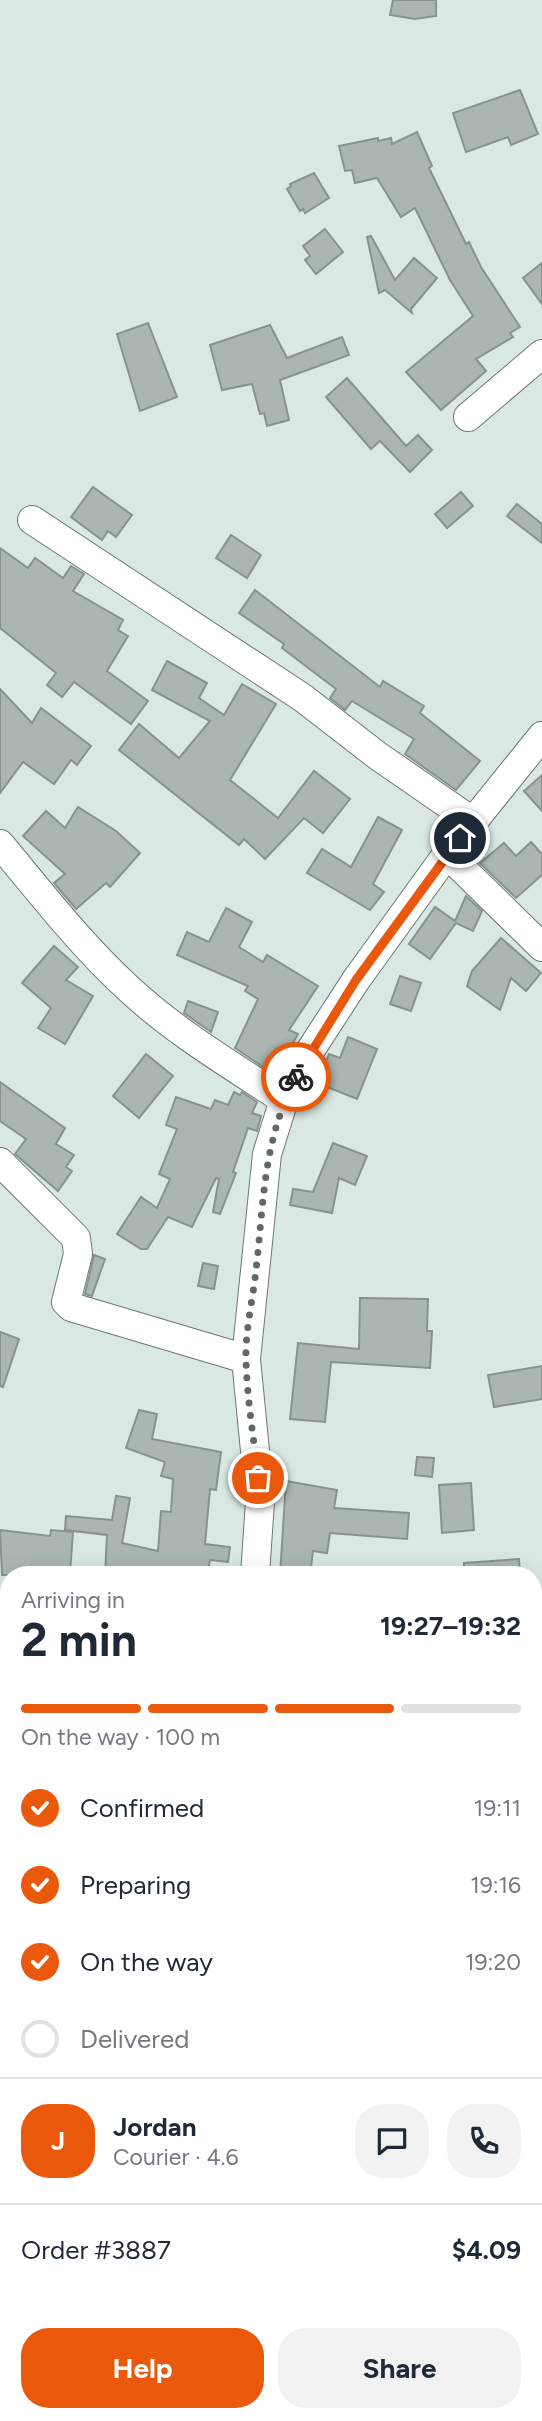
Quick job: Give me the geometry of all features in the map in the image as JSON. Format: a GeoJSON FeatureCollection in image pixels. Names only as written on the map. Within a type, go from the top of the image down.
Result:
{"type":"FeatureCollection","features":[{"type":"Feature","properties":{"kind":"street"},"geometry":{"type":"LineString","coordinates":[[468,417],[542,354]]}},
{"type":"Feature","properties":{"kind":"street"},"geometry":{"type":"LineString","coordinates":[[32,520],[303,698],[378,756],[472,821]]}},
{"type":"Feature","properties":{"kind":"street"},"geometry":{"type":"LineString","coordinates":[[256,1566],[260,1502],[246,1359],[267,1154],[284,1100],[308,1054],[356,980],[472,821],[542,736]]}},
{"type":"Feature","properties":{"kind":"street"},"geometry":{"type":"LineString","coordinates":[[0,844],[88,947],[128,989],[202,1048],[284,1100]]}},
{"type":"Feature","properties":{"kind":"street"},"geometry":{"type":"LineString","coordinates":[[447,854],[542,947]]}},
{"type":"Feature","properties":{"kind":"street"},"geometry":{"type":"LineString","coordinates":[[0,1162],[76,1238],[78,1254],[66,1302],[71,1307],[246,1359]]}},
{"type":"Feature","properties":{"kind":"building"},"geometry":{"type":"Polygon","coordinates":[[[393,0],[436,0],[436,16],[415,19],[390,15],[393,0]]]}},
{"type":"Feature","properties":{"kind":"building"},"geometry":{"type":"Polygon","coordinates":[[[520,90],[538,134],[511,145],[508,137],[466,152],[453,113],[520,90]]]}},
{"type":"Feature","properties":{"kind":"building"},"geometry":{"type":"Polygon","coordinates":[[[417,132],[432,166],[429,168],[466,244],[469,242],[481,267],[520,327],[510,333],[513,337],[476,359],[486,371],[441,410],[406,372],[473,316],[450,280],[415,208],[401,217],[377,178],[355,183],[352,170],[345,171],[339,146],[378,138],[378,141],[391,138],[392,144],[417,132]]]}},
{"type":"Feature","properties":{"kind":"building"},"geometry":{"type":"Polygon","coordinates":[[[314,173],[329,198],[305,213],[303,209],[300,211],[287,189],[290,184],[314,173]]]}},
{"type":"Feature","properties":{"kind":"building"},"geometry":{"type":"Polygon","coordinates":[[[325,229],[343,252],[316,274],[305,260],[310,256],[303,246],[325,229]]]}},
{"type":"Feature","properties":{"kind":"building"},"geometry":{"type":"Polygon","coordinates":[[[371,236],[395,280],[414,258],[437,278],[411,309],[412,313],[385,290],[379,293],[367,237],[371,236]]]}},
{"type":"Feature","properties":{"kind":"building"},"geometry":{"type":"Polygon","coordinates":[[[542,263],[542,304],[523,278],[542,263]]]}},
{"type":"Feature","properties":{"kind":"building"},"geometry":{"type":"Polygon","coordinates":[[[148,323],[177,397],[140,411],[117,334],[148,323]]]}},
{"type":"Feature","properties":{"kind":"building"},"geometry":{"type":"Polygon","coordinates":[[[270,325],[287,358],[342,337],[349,355],[280,380],[289,420],[267,426],[264,413],[260,414],[252,384],[222,390],[210,345],[270,325]]]}},
{"type":"Feature","properties":{"kind":"building"},"geometry":{"type":"Polygon","coordinates":[[[347,378],[406,446],[418,435],[432,450],[410,472],[380,441],[371,449],[326,397],[347,378]]]}},
{"type":"Feature","properties":{"kind":"building"},"geometry":{"type":"Polygon","coordinates":[[[93,487],[132,515],[116,537],[108,531],[102,540],[71,517],[93,487]]]}},
{"type":"Feature","properties":{"kind":"building"},"geometry":{"type":"Polygon","coordinates":[[[461,492],[473,506],[447,528],[435,514],[461,492]]]}},
{"type":"Feature","properties":{"kind":"building"},"geometry":{"type":"Polygon","coordinates":[[[517,504],[542,524],[542,543],[507,516],[517,504]]]}},
{"type":"Feature","properties":{"kind":"building"},"geometry":{"type":"Polygon","coordinates":[[[231,535],[261,555],[247,578],[216,558],[231,535]]]}},
{"type":"Feature","properties":{"kind":"building"},"geometry":{"type":"Polygon","coordinates":[[[0,548],[28,568],[35,558],[63,578],[71,566],[84,574],[73,591],[123,620],[118,630],[128,636],[107,671],[148,701],[131,724],[74,682],[62,697],[47,685],[56,673],[0,628],[0,548]]]}},
{"type":"Feature","properties":{"kind":"building"},"geometry":{"type":"Polygon","coordinates":[[[255,590],[380,687],[383,681],[424,706],[420,713],[480,761],[456,790],[405,754],[414,739],[352,701],[345,710],[330,698],[336,689],[282,648],[284,644],[239,613],[255,590]]]}},
{"type":"Feature","properties":{"kind":"building"},"geometry":{"type":"Polygon","coordinates":[[[167,661],[207,683],[199,698],[224,715],[242,684],[276,704],[230,780],[278,818],[314,771],[350,799],[323,833],[304,818],[265,859],[244,839],[239,845],[119,750],[139,724],[179,758],[210,721],[152,690],[167,661]]]}},
{"type":"Feature","properties":{"kind":"building"},"geometry":{"type":"Polygon","coordinates":[[[0,689],[32,723],[41,708],[91,746],[77,765],[71,760],[54,784],[23,762],[0,793],[0,689]]]}},
{"type":"Feature","properties":{"kind":"building"},"geometry":{"type":"Polygon","coordinates":[[[542,775],[542,811],[524,791],[542,775]]]}},
{"type":"Feature","properties":{"kind":"building"},"geometry":{"type":"Polygon","coordinates":[[[78,807],[116,831],[140,853],[110,887],[106,883],[76,909],[54,883],[65,874],[23,836],[46,811],[65,828],[78,807]]]}},
{"type":"Feature","properties":{"kind":"building"},"geometry":{"type":"Polygon","coordinates":[[[378,817],[402,830],[373,884],[384,892],[370,910],[307,873],[322,849],[351,867],[378,817]]]}},
{"type":"Feature","properties":{"kind":"building"},"geometry":{"type":"Polygon","coordinates":[[[531,842],[542,854],[542,875],[516,898],[480,863],[504,843],[516,856],[531,842]]]}},
{"type":"Feature","properties":{"kind":"building"},"geometry":{"type":"Polygon","coordinates":[[[466,896],[482,911],[473,931],[456,923],[430,959],[409,944],[435,907],[455,921],[466,896]]]}},
{"type":"Feature","properties":{"kind":"building"},"geometry":{"type":"Polygon","coordinates":[[[226,908],[252,922],[239,947],[263,962],[267,955],[318,986],[289,1030],[298,1034],[275,1075],[235,1048],[258,999],[245,991],[248,986],[177,955],[187,932],[209,942],[226,908]]]}},
{"type":"Feature","properties":{"kind":"building"},"geometry":{"type":"Polygon","coordinates":[[[501,938],[541,973],[526,991],[511,978],[500,1010],[467,986],[472,971],[501,938]]]}},
{"type":"Feature","properties":{"kind":"building"},"geometry":{"type":"Polygon","coordinates":[[[54,946],[78,967],[66,980],[93,996],[65,1044],[38,1028],[51,1008],[22,983],[54,946]]]}},
{"type":"Feature","properties":{"kind":"building"},"geometry":{"type":"Polygon","coordinates":[[[400,976],[421,983],[411,1011],[390,1004],[400,976]]]}},
{"type":"Feature","properties":{"kind":"building"},"geometry":{"type":"Polygon","coordinates":[[[188,1001],[218,1012],[211,1032],[184,1013],[188,1001]]]}},
{"type":"Feature","properties":{"kind":"building"},"geometry":{"type":"Polygon","coordinates":[[[348,1037],[377,1049],[357,1099],[317,1083],[329,1054],[340,1058],[348,1037]]]}},
{"type":"Feature","properties":{"kind":"building"},"geometry":{"type":"Polygon","coordinates":[[[146,1054],[173,1076],[139,1118],[113,1096],[146,1054]]]}},
{"type":"Feature","properties":{"kind":"building"},"geometry":{"type":"Polygon","coordinates":[[[0,1082],[65,1128],[56,1144],[74,1155],[66,1167],[72,1171],[58,1191],[15,1154],[26,1139],[0,1121],[0,1082]]]}},
{"type":"Feature","properties":{"kind":"building"},"geometry":{"type":"Polygon","coordinates":[[[234,1092],[240,1095],[242,1092],[257,1102],[252,1113],[261,1116],[257,1131],[248,1128],[233,1172],[236,1173],[220,1214],[213,1212],[219,1179],[216,1178],[192,1227],[168,1217],[147,1249],[141,1249],[117,1234],[141,1197],[157,1208],[170,1179],[159,1174],[177,1129],[166,1125],[176,1097],[211,1109],[215,1100],[228,1105],[234,1092]]]}},
{"type":"Feature","properties":{"kind":"building"},"geometry":{"type":"Polygon","coordinates":[[[333,1143],[367,1156],[355,1185],[339,1178],[332,1213],[290,1205],[293,1189],[313,1192],[333,1143]]]}},
{"type":"Feature","properties":{"kind":"building"},"geometry":{"type":"Polygon","coordinates":[[[94,1255],[105,1259],[92,1296],[85,1294],[94,1255]]]}},
{"type":"Feature","properties":{"kind":"building"},"geometry":{"type":"Polygon","coordinates":[[[203,1263],[218,1266],[214,1289],[198,1286],[203,1263]]]}},
{"type":"Feature","properties":{"kind":"building"},"geometry":{"type":"Polygon","coordinates":[[[360,1298],[428,1299],[427,1331],[432,1331],[430,1368],[331,1362],[325,1422],[290,1419],[298,1343],[359,1349],[360,1298]]]}},
{"type":"Feature","properties":{"kind":"building"},"geometry":{"type":"Polygon","coordinates":[[[0,1332],[19,1339],[3,1387],[0,1386],[0,1332]]]}},
{"type":"Feature","properties":{"kind":"building"},"geometry":{"type":"Polygon","coordinates":[[[542,1366],[542,1399],[494,1407],[488,1375],[542,1366]]]}},
{"type":"Feature","properties":{"kind":"building"},"geometry":{"type":"Polygon","coordinates":[[[139,1410],[157,1414],[152,1439],[221,1452],[216,1490],[210,1489],[205,1544],[230,1547],[228,1562],[210,1560],[209,1566],[105,1566],[107,1535],[65,1530],[66,1516],[112,1520],[116,1496],[130,1498],[122,1543],[158,1551],[161,1511],[171,1512],[173,1479],[161,1476],[165,1462],[126,1448],[139,1410]]]}},
{"type":"Feature","properties":{"kind":"building"},"geometry":{"type":"Polygon","coordinates":[[[417,1457],[434,1458],[432,1477],[415,1475],[417,1457]]]}},
{"type":"Feature","properties":{"kind":"building"},"geometry":{"type":"Polygon","coordinates":[[[286,1481],[337,1490],[334,1508],[409,1513],[407,1539],[330,1533],[327,1553],[313,1551],[311,1566],[281,1566],[286,1481]]]}},
{"type":"Feature","properties":{"kind":"building"},"geometry":{"type":"Polygon","coordinates":[[[471,1483],[474,1530],[442,1533],[439,1485],[471,1483]]]}},
{"type":"Feature","properties":{"kind":"building"},"geometry":{"type":"Polygon","coordinates":[[[0,1530],[50,1536],[51,1530],[73,1532],[71,1566],[2,1566],[0,1530]]]}},
{"type":"Feature","properties":{"kind":"building"},"geometry":{"type":"Polygon","coordinates":[[[519,1559],[519,1566],[464,1566],[464,1563],[519,1559]]]}},
{"type":"Feature","properties":{"kind":"way so far"},"geometry":{"type":"LineString","coordinates":[[258,1478],[246,1359],[261,1234],[262,1192],[267,1154],[284,1100],[296,1077]]}},
{"type":"Feature","properties":{"kind":"route"},"geometry":{"type":"LineString","coordinates":[[296,1077],[356,980],[460,838]]}}]}
